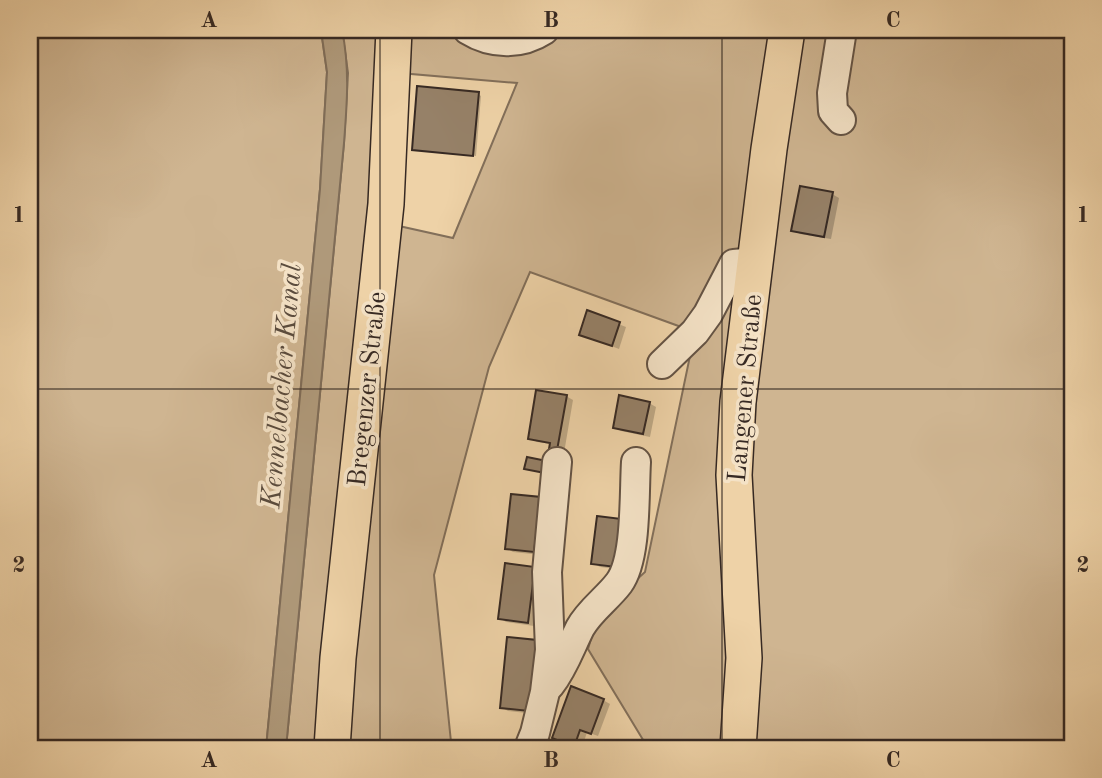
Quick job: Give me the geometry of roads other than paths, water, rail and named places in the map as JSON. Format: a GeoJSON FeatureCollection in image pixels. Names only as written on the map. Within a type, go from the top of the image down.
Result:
{"type":"FeatureCollection","features":[{"type":"Feature","properties":{"kind":"main road","name":"Bregenzer Straße"},"geometry":{"type":"LineString","coordinates":[[332,748],[338,658],[386,204],[394,30]]}},
{"type":"Feature","properties":{"kind":"main road","name":"Langener Straße"},"geometry":{"type":"LineString","coordinates":[[738,748],[744,658],[734,475],[738,402],[769,149],[787,30]]}},
{"type":"Feature","properties":{"kind":"street"},"geometry":{"type":"LineString","coordinates":[[468,30],[483,38],[508,41],[531,38],[544,30]]}},
{"type":"Feature","properties":{"kind":"street"},"geometry":{"type":"LineString","coordinates":[[841,120],[833,111],[832,93],[842,30]]}},
{"type":"Feature","properties":{"kind":"street"},"geometry":{"type":"LineString","coordinates":[[662,364],[695,332],[708,314],[734,264],[755,262]]}},
{"type":"Feature","properties":{"kind":"street"},"geometry":{"type":"LineString","coordinates":[[545,692],[562,670],[589,615],[620,583],[628,568],[636,461]]}},
{"type":"Feature","properties":{"kind":"street"},"geometry":{"type":"LineString","coordinates":[[529,748],[545,692],[550,650],[547,572],[557,462]]}},
{"type":"Feature","properties":{"kind":"waterway"},"geometry":{"type":"LineString","coordinates":[[1064,30],[1066,33],[1072,31]]}},
{"type":"Feature","properties":{"kind":"water label","name":"Kennelbacher Kanal"},"geometry":{"type":"Point","coordinates":[280,386]}}]}
